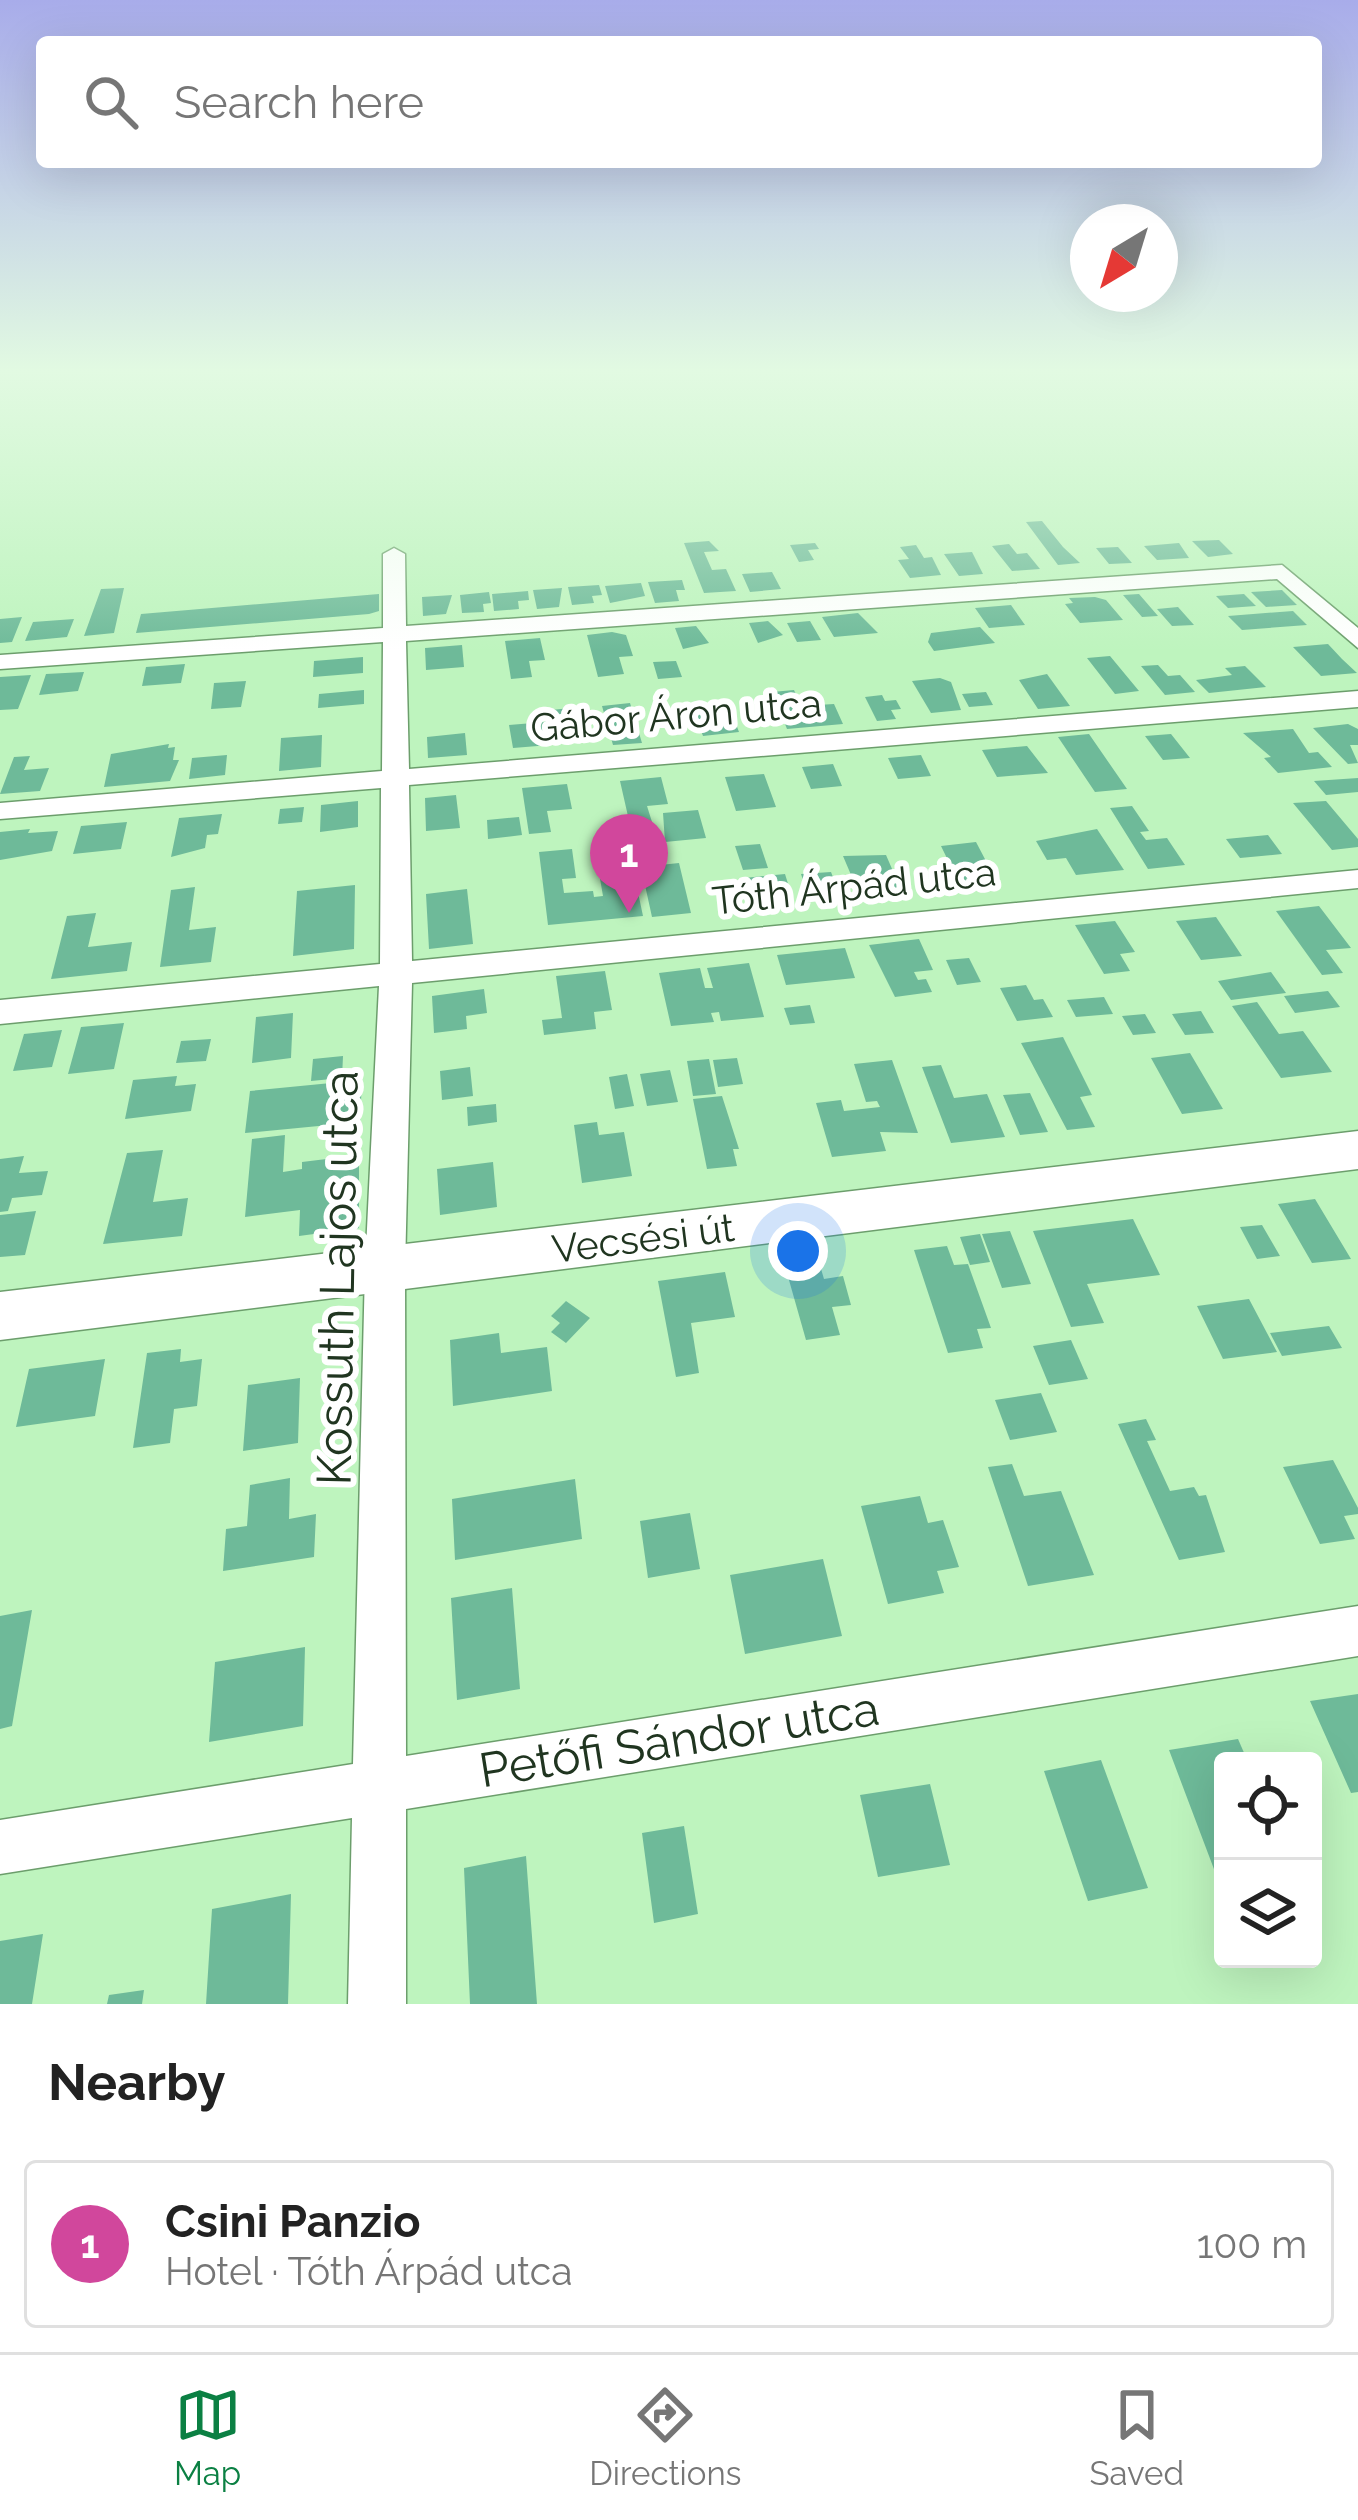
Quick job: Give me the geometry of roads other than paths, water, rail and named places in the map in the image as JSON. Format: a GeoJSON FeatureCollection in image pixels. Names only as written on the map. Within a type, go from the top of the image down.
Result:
{"type":"FeatureCollection","features":[{"type":"Feature","properties":{"kind":"main road","name":"Vecsési út"},"geometry":{"type":"LineString","coordinates":[[0,1316],[1358,1150]]}},
{"type":"Feature","properties":{"kind":"street","name":"Kossuth Lajos utca"},"geometry":{"type":"LineString","coordinates":[[377,2004],[385,1269],[396,973],[394,554]]}},
{"type":"Feature","properties":{"kind":"street"},"geometry":{"type":"LineString","coordinates":[[0,662],[1282,572],[1358,641]]}},
{"type":"Feature","properties":{"kind":"street","name":"Gábor Áron utca"},"geometry":{"type":"LineString","coordinates":[[0,811],[1358,698]]}},
{"type":"Feature","properties":{"kind":"street","name":"Tóth Árpád utca"},"geometry":{"type":"LineString","coordinates":[[0,1012],[1358,879]]}},
{"type":"Feature","properties":{"kind":"street","name":"Petőfi Sándor utca"},"geometry":{"type":"LineString","coordinates":[[0,1847],[1358,1631]]}},
{"type":"Feature","properties":{"kind":"place","name":"Csini Panzio"},"geometry":{"type":"Point","coordinates":[629,913]}}]}
